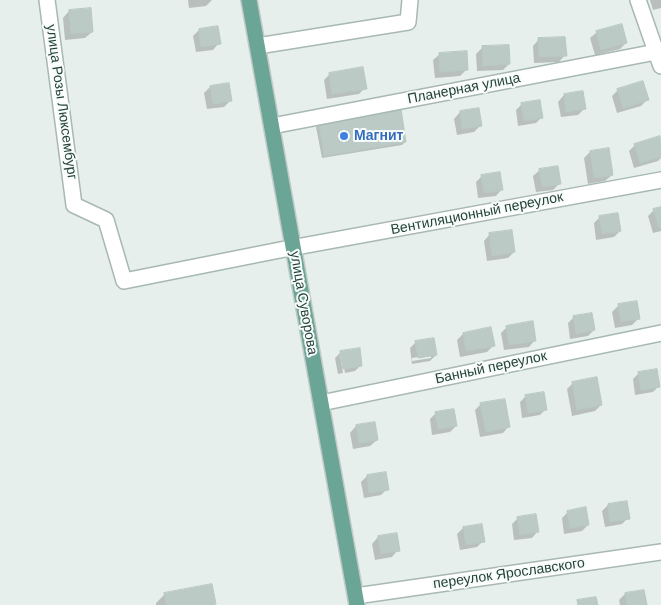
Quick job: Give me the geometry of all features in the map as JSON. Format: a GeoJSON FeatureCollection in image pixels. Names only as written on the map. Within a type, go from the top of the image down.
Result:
{"type":"FeatureCollection","features":[{"type":"Feature","properties":{"kind":"main road","name":"улица Суворова"},"geometry":{"type":"LineString","coordinates":[[249,0],[357,600]]}},
{"type":"Feature","properties":{"kind":"street","name":"улица Розы Люксембург"},"geometry":{"type":"LineString","coordinates":[[47,0],[74,205]]}},
{"type":"Feature","properties":{"kind":"street"},"geometry":{"type":"LineString","coordinates":[[264,45],[408,22],[410,0]]}},
{"type":"Feature","properties":{"kind":"street"},"geometry":{"type":"LineString","coordinates":[[638,0],[658,59]]}},
{"type":"Feature","properties":{"kind":"street","name":"Планерная улица"},"geometry":{"type":"LineString","coordinates":[[272,126],[658,59]]}},
{"type":"Feature","properties":{"kind":"street","name":"Вентиляционный переулок"},"geometry":{"type":"LineString","coordinates":[[74,205],[106,220],[124,281],[661,180]]}},
{"type":"Feature","properties":{"kind":"street","name":"Банный переулок"},"geometry":{"type":"LineString","coordinates":[[321,403],[661,332]]}},
{"type":"Feature","properties":{"kind":"street","name":"переулок Ярославского"},"geometry":{"type":"LineString","coordinates":[[357,600],[661,552]]}},
{"type":"Feature","properties":{"kind":"building"},"geometry":{"type":"Polygon","coordinates":[[[91,8],[93,32],[71,34],[69,10],[91,8]]]}},
{"type":"Feature","properties":{"kind":"building"},"geometry":{"type":"Polygon","coordinates":[[[622,24],[627,43],[601,50],[596,31],[622,24]]]}},
{"type":"Feature","properties":{"kind":"building"},"geometry":{"type":"Polygon","coordinates":[[[218,26],[221,44],[201,47],[199,29],[218,26]]]}},
{"type":"Feature","properties":{"kind":"building"},"geometry":{"type":"Polygon","coordinates":[[[565,37],[567,56],[539,57],[538,38],[565,37]]]}},
{"type":"Feature","properties":{"kind":"building"},"geometry":{"type":"Polygon","coordinates":[[[509,45],[510,64],[483,66],[482,46],[509,45]]]}},
{"type":"Feature","properties":{"kind":"building"},"geometry":{"type":"Polygon","coordinates":[[[467,51],[468,70],[440,72],[439,53],[467,51]]]}},
{"type":"Feature","properties":{"kind":"building"},"geometry":{"type":"Polygon","coordinates":[[[363,67],[367,89],[332,94],[329,73],[363,67]]]}},
{"type":"Feature","properties":{"kind":"building"},"geometry":{"type":"Polygon","coordinates":[[[643,81],[649,100],[623,108],[617,89],[643,81]]]}},
{"type":"Feature","properties":{"kind":"building"},"geometry":{"type":"Polygon","coordinates":[[[229,83],[232,101],[213,104],[210,86],[229,83]]]}},
{"type":"Feature","properties":{"kind":"building"},"geometry":{"type":"Polygon","coordinates":[[[583,91],[586,109],[566,112],[564,94],[583,91]]]}},
{"type":"Feature","properties":{"kind":"building"},"geometry":{"type":"Polygon","coordinates":[[[540,100],[543,118],[524,121],[521,103],[540,100]]]}},
{"type":"Feature","properties":{"kind":"building"},"geometry":{"type":"Polygon","coordinates":[[[479,108],[482,126],[462,129],[460,111],[479,108]]]}},
{"type":"Feature","properties":{"kind":"building"},"geometry":{"type":"Polygon","coordinates":[[[401,109],[406,142],[324,156],[319,123],[401,109]]]}},
{"type":"Feature","properties":{"kind":"building"},"geometry":{"type":"Polygon","coordinates":[[[660,136],[661,157],[640,163],[634,144],[660,136]]]}},
{"type":"Feature","properties":{"kind":"building"},"geometry":{"type":"Polygon","coordinates":[[[609,148],[613,175],[594,178],[590,151],[609,148]]]}},
{"type":"Feature","properties":{"kind":"building"},"geometry":{"type":"Polygon","coordinates":[[[558,166],[561,184],[542,187],[539,169],[558,166]]]}},
{"type":"Feature","properties":{"kind":"building"},"geometry":{"type":"Polygon","coordinates":[[[500,172],[503,190],[484,193],[481,175],[500,172]]]}},
{"type":"Feature","properties":{"kind":"building"},"geometry":{"type":"Polygon","coordinates":[[[661,207],[661,227],[659,228],[653,209],[661,207]]]}},
{"type":"Feature","properties":{"kind":"building"},"geometry":{"type":"Polygon","coordinates":[[[618,213],[621,231],[602,234],[599,216],[618,213]]]}},
{"type":"Feature","properties":{"kind":"building"},"geometry":{"type":"Polygon","coordinates":[[[512,230],[515,252],[492,256],[489,233],[512,230]]]}},
{"type":"Feature","properties":{"kind":"building"},"geometry":{"type":"Polygon","coordinates":[[[637,301],[640,319],[621,322],[618,304],[637,301]]]}},
{"type":"Feature","properties":{"kind":"building"},"geometry":{"type":"Polygon","coordinates":[[[592,313],[595,330],[576,334],[573,316],[592,313]]]}},
{"type":"Feature","properties":{"kind":"building"},"geometry":{"type":"Polygon","coordinates":[[[533,321],[536,341],[509,345],[506,326],[533,321]]]}},
{"type":"Feature","properties":{"kind":"building"},"geometry":{"type":"Polygon","coordinates":[[[491,327],[495,346],[466,351],[463,333],[491,327]]]}},
{"type":"Feature","properties":{"kind":"building"},"geometry":{"type":"Polygon","coordinates":[[[434,338],[437,355],[418,358],[415,341],[434,338]]]}},
{"type":"Feature","properties":{"kind":"building"},"geometry":{"type":"Polygon","coordinates":[[[360,348],[362,366],[343,369],[340,351],[360,348]]]}},
{"type":"Feature","properties":{"kind":"building"},"geometry":{"type":"Polygon","coordinates":[[[657,369],[660,387],[641,390],[638,372],[657,369]]]}},
{"type":"Feature","properties":{"kind":"building"},"geometry":{"type":"Polygon","coordinates":[[[597,377],[602,405],[577,410],[572,382],[597,377]]]}},
{"type":"Feature","properties":{"kind":"building"},"geometry":{"type":"Polygon","coordinates":[[[544,392],[547,410],[528,413],[525,395],[544,392]]]}},
{"type":"Feature","properties":{"kind":"building"},"geometry":{"type":"Polygon","coordinates":[[[505,399],[510,427],[486,432],[480,403],[505,399]]]}},
{"type":"Feature","properties":{"kind":"building"},"geometry":{"type":"Polygon","coordinates":[[[454,409],[457,426],[438,429],[435,412],[454,409]]]}},
{"type":"Feature","properties":{"kind":"building"},"geometry":{"type":"Polygon","coordinates":[[[375,422],[378,440],[359,443],[356,425],[375,422]]]}},
{"type":"Feature","properties":{"kind":"building"},"geometry":{"type":"Polygon","coordinates":[[[386,472],[389,490],[369,493],[367,475],[386,472]]]}},
{"type":"Feature","properties":{"kind":"building"},"geometry":{"type":"Polygon","coordinates":[[[627,501],[630,519],[610,522],[608,504],[627,501]]]}},
{"type":"Feature","properties":{"kind":"building"},"geometry":{"type":"Polygon","coordinates":[[[586,507],[589,525],[570,528],[567,511],[586,507]]]}},
{"type":"Feature","properties":{"kind":"building"},"geometry":{"type":"Polygon","coordinates":[[[536,514],[539,532],[520,535],[517,517],[536,514]]]}},
{"type":"Feature","properties":{"kind":"building"},"geometry":{"type":"Polygon","coordinates":[[[482,524],[485,542],[466,545],[463,527],[482,524]]]}},
{"type":"Feature","properties":{"kind":"building"},"geometry":{"type":"Polygon","coordinates":[[[397,533],[400,551],[381,554],[378,536],[397,533]]]}},
{"type":"Feature","properties":{"kind":"building"},"geometry":{"type":"Polygon","coordinates":[[[212,584],[216,604],[166,605],[164,593],[212,584]]]}},
{"type":"Feature","properties":{"kind":"building"},"geometry":{"type":"Polygon","coordinates":[[[644,590],[647,605],[627,605],[625,593],[644,590]]]}},
{"type":"Feature","properties":{"kind":"building"},"geometry":{"type":"Polygon","coordinates":[[[596,597],[598,605],[578,605],[577,600],[596,597]]]}},
{"type":"Feature","properties":{"kind":"place","name":"Магнит"},"geometry":{"type":"Point","coordinates":[344,136]}}]}
